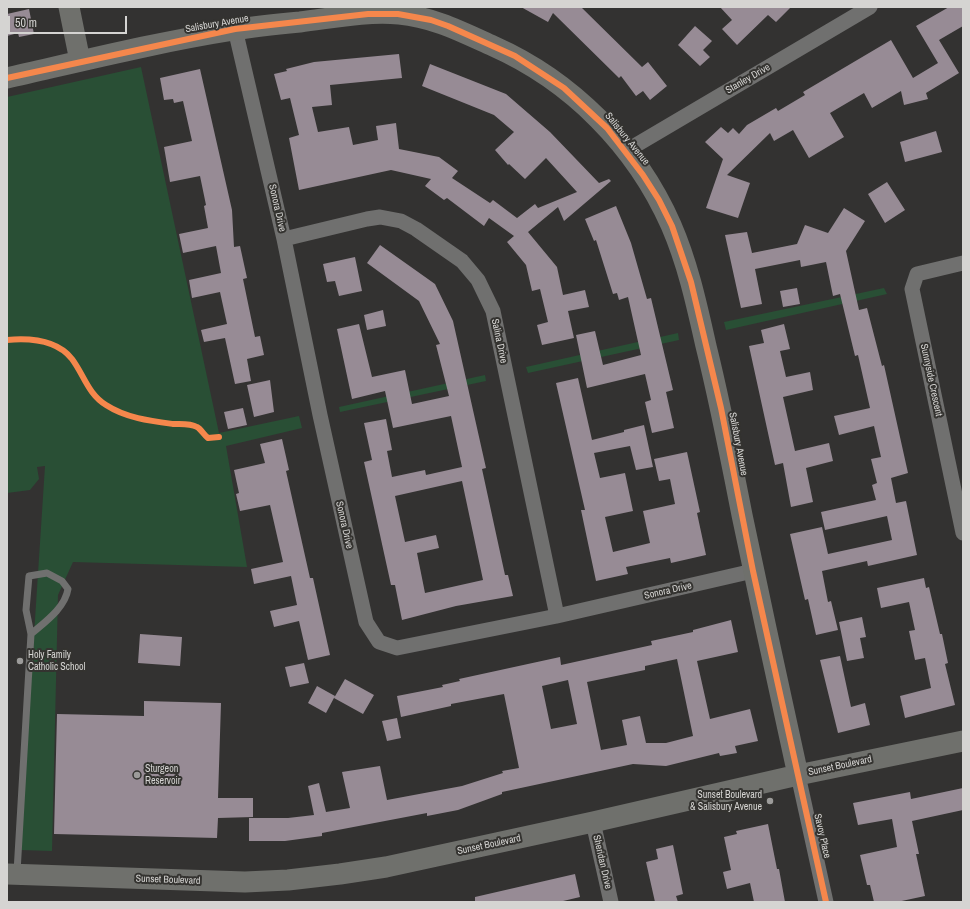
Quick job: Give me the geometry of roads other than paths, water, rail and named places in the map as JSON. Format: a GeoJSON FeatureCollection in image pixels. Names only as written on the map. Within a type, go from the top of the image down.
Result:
{"type":"FeatureCollection","features":[{"type":"Feature","properties":{"kind":"street"},"geometry":{"type":"LineString","coordinates":[[68,7],[80,61]]}},
{"type":"Feature","properties":{"kind":"street","name":"Stanley Drive"},"geometry":{"type":"LineString","coordinates":[[626,151],[870,7]]}},
{"type":"Feature","properties":{"kind":"street","name":"Salisbury Avenue"},"geometry":{"type":"LineString","coordinates":[[7,78],[80,61],[235,29],[368,14],[398,14],[431,20],[515,56],[540,71],[586,107],[626,151],[644,175],[668,220],[682,254],[691,282],[721,408],[798,775]]}},
{"type":"Feature","properties":{"kind":"street","name":"Sonora Drive"},"geometry":{"type":"LineString","coordinates":[[235,29],[284,239],[320,415],[366,622],[378,642],[397,648],[557,616],[754,571]]}},
{"type":"Feature","properties":{"kind":"street","name":"Salina Drive"},"geometry":{"type":"LineString","coordinates":[[284,239],[367,219],[392,218],[409,224],[462,261],[478,280],[492,311],[557,616]]}},
{"type":"Feature","properties":{"kind":"street","name":"Sunnyside Crescent"},"geometry":{"type":"LineString","coordinates":[[963,263],[917,274],[912,289],[963,533]]}},
{"type":"Feature","properties":{"kind":"street","name":"Sunset Boulevard"},"geometry":{"type":"LineString","coordinates":[[12,874],[245,882],[288,880],[386,867],[798,775],[963,741]]}},
{"type":"Feature","properties":{"kind":"street","name":"Savoy Place"},"geometry":{"type":"LineString","coordinates":[[798,775],[826,902]]}},
{"type":"Feature","properties":{"kind":"street","name":"Sheridan Drive"},"geometry":{"type":"LineString","coordinates":[[593,822],[611,902]]}},
{"type":"Feature","properties":{"kind":"lane"},"geometry":{"type":"LineString","coordinates":[[12,874],[31,634],[26,610],[29,576],[47,573],[62,581],[68,588],[67,596],[55,612],[31,634]]}},
{"type":"Feature","properties":{"kind":"place","name":"Holy Family Catholic School"},"geometry":{"type":"Point","coordinates":[20,661]}},
{"type":"Feature","properties":{"kind":"place","name":"Sturgeon Reservoir"},"geometry":{"type":"Point","coordinates":[137,775]}},
{"type":"Feature","properties":{"kind":"place","name":"Sunset Boulevard & Salisbury Avenue"},"geometry":{"type":"Point","coordinates":[770,801]}}]}
